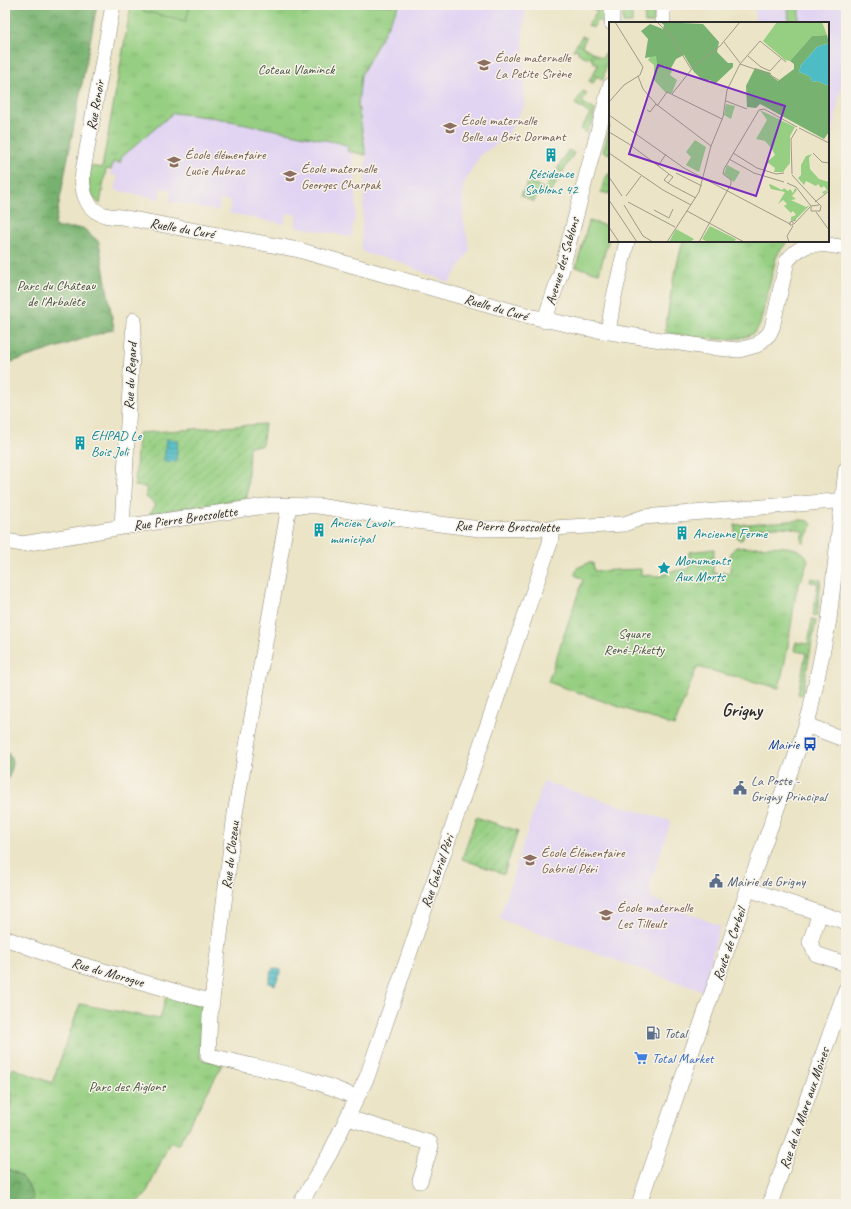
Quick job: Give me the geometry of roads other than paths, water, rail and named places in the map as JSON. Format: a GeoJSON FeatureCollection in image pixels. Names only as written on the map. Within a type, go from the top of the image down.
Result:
{"type":"FeatureCollection","features":[{"type":"Feature","properties":{"kind":"street","name":"Rue Renoir"},"geometry":{"type":"LineString","coordinates":[[89,204],[82,184],[82,171],[113,5]]}},
{"type":"Feature","properties":{"kind":"street"},"geometry":{"type":"LineString","coordinates":[[612,5],[612,22]]}},
{"type":"Feature","properties":{"kind":"street"},"geometry":{"type":"LineString","coordinates":[[662,5],[663,22]]}},
{"type":"Feature","properties":{"kind":"street","name":"Avenue des Sablons"},"geometry":{"type":"LineString","coordinates":[[545,320],[561,272],[609,90]]}},
{"type":"Feature","properties":{"kind":"street","name":"Ruelle du Curé"},"geometry":{"type":"LineString","coordinates":[[89,204],[94,210],[105,216],[121,217],[299,250],[545,320],[608,332],[706,347],[740,350],[758,345],[769,334],[772,328],[787,261],[793,253],[811,244],[846,248]]}},
{"type":"Feature","properties":{"kind":"street"},"geometry":{"type":"LineString","coordinates":[[608,332],[613,301],[627,242]]}},
{"type":"Feature","properties":{"kind":"street","name":"Rue du Regard"},"geometry":{"type":"LineString","coordinates":[[122,527],[134,320]]}},
{"type":"Feature","properties":{"kind":"street","name":"Route de Corbeil"},"geometry":{"type":"LineString","coordinates":[[639,1204],[806,725],[813,700],[829,620],[845,500],[846,470]]}},
{"type":"Feature","properties":{"kind":"street","name":"Rue Pierre Brossolette"},"geometry":{"type":"LineString","coordinates":[[5,541],[23,544],[122,527],[272,506],[318,506],[339,508],[430,523],[480,529],[552,528],[624,524],[644,517],[845,500]]}},
{"type":"Feature","properties":{"kind":"street","name":"Rue du Clozeau"},"geometry":{"type":"LineString","coordinates":[[289,506],[235,814],[212,1002],[208,1055],[312,1081],[356,1098]]}},
{"type":"Feature","properties":{"kind":"street","name":"Rue Gabriel Péri"},"geometry":{"type":"LineString","coordinates":[[300,1204],[329,1154],[367,1078],[550,544],[552,528]]}},
{"type":"Feature","properties":{"kind":"street"},"geometry":{"type":"LineString","coordinates":[[806,725],[846,740]]}},
{"type":"Feature","properties":{"kind":"street"},"geometry":{"type":"LineString","coordinates":[[748,889],[846,922]]}},
{"type":"Feature","properties":{"kind":"street"},"geometry":{"type":"LineString","coordinates":[[820,913],[810,942],[816,954],[846,964]]}},
{"type":"Feature","properties":{"kind":"street","name":"Rue du Morogue"},"geometry":{"type":"LineString","coordinates":[[5,938],[56,957],[212,1002]]}},
{"type":"Feature","properties":{"kind":"street","name":"Rue de la Mare aux Moines"},"geometry":{"type":"LineString","coordinates":[[770,1204],[846,989]]}},
{"type":"Feature","properties":{"kind":"street"},"geometry":{"type":"LineString","coordinates":[[348,1118],[430,1143],[431,1146],[420,1181]]}},
{"type":"Feature","properties":{"kind":"water"},"geometry":{"type":"Polygon","coordinates":[[[166,439],[178,440],[176,462],[164,461],[166,439]]]}},
{"type":"Feature","properties":{"kind":"water"},"geometry":{"type":"Polygon","coordinates":[[[273,968],[281,970],[275,985],[268,983],[273,968]]]}},
{"type":"Feature","properties":{"kind":"place","name":"École maternelle La Petite Sirène"},"geometry":{"type":"Point","coordinates":[484,65]}},
{"type":"Feature","properties":{"kind":"place","name":"École maternelle Belle au Bois Dormant"},"geometry":{"type":"Point","coordinates":[450,128]}},
{"type":"Feature","properties":{"kind":"place","name":"Résidence Sablons 42"},"geometry":{"type":"Point","coordinates":[551,155]}},
{"type":"Feature","properties":{"kind":"place","name":"École élémentaire Lucie Aubrac"},"geometry":{"type":"Point","coordinates":[174,162]}},
{"type":"Feature","properties":{"kind":"place","name":"École maternelle Georges Charpak"},"geometry":{"type":"Point","coordinates":[290,176]}},
{"type":"Feature","properties":{"kind":"place","name":"EHPAD Le Bois Joli"},"geometry":{"type":"Point","coordinates":[80,443]}},
{"type":"Feature","properties":{"kind":"place","name":"Ancien Lavoir municipal"},"geometry":{"type":"Point","coordinates":[319,530]}},
{"type":"Feature","properties":{"kind":"place","name":"Ancienne Ferme"},"geometry":{"type":"Point","coordinates":[682,533]}},
{"type":"Feature","properties":{"kind":"place","name":"Monuments Aux Morts"},"geometry":{"type":"Point","coordinates":[664,568]}},
{"type":"Feature","properties":{"kind":"place","name":"Mairie"},"geometry":{"type":"Point","coordinates":[810,744]}},
{"type":"Feature","properties":{"kind":"place","name":"La Poste - Grigny Principal"},"geometry":{"type":"Point","coordinates":[740,788]}},
{"type":"Feature","properties":{"kind":"place","name":"École Élémentaire Gabriel Péri"},"geometry":{"type":"Point","coordinates":[530,860]}},
{"type":"Feature","properties":{"kind":"place","name":"Mairie de Grigny"},"geometry":{"type":"Point","coordinates":[716,881]}},
{"type":"Feature","properties":{"kind":"place","name":"École maternelle Les Tilleuls"},"geometry":{"type":"Point","coordinates":[606,915]}},
{"type":"Feature","properties":{"kind":"place","name":"Total"},"geometry":{"type":"Point","coordinates":[653,1033]}},
{"type":"Feature","properties":{"kind":"place","name":"Total Market"},"geometry":{"type":"Point","coordinates":[641,1058]}},
{"type":"Feature","properties":{"kind":"district","name":"Grigny"},"geometry":{"type":"Point","coordinates":[742,710]}},
{"type":"Feature","properties":{"kind":"park label","name":"Coteau Vlaminck"},"geometry":{"type":"Point","coordinates":[296,69]}},
{"type":"Feature","properties":{"kind":"park label","name":"Parc du Château de l'Arbalète"},"geometry":{"type":"Point","coordinates":[56,294]}},
{"type":"Feature","properties":{"kind":"park label","name":"Square René-Piketty"},"geometry":{"type":"Point","coordinates":[634,642]}},
{"type":"Feature","properties":{"kind":"park label","name":"Parc des Aiglons"},"geometry":{"type":"Point","coordinates":[127,1086]}}]}
